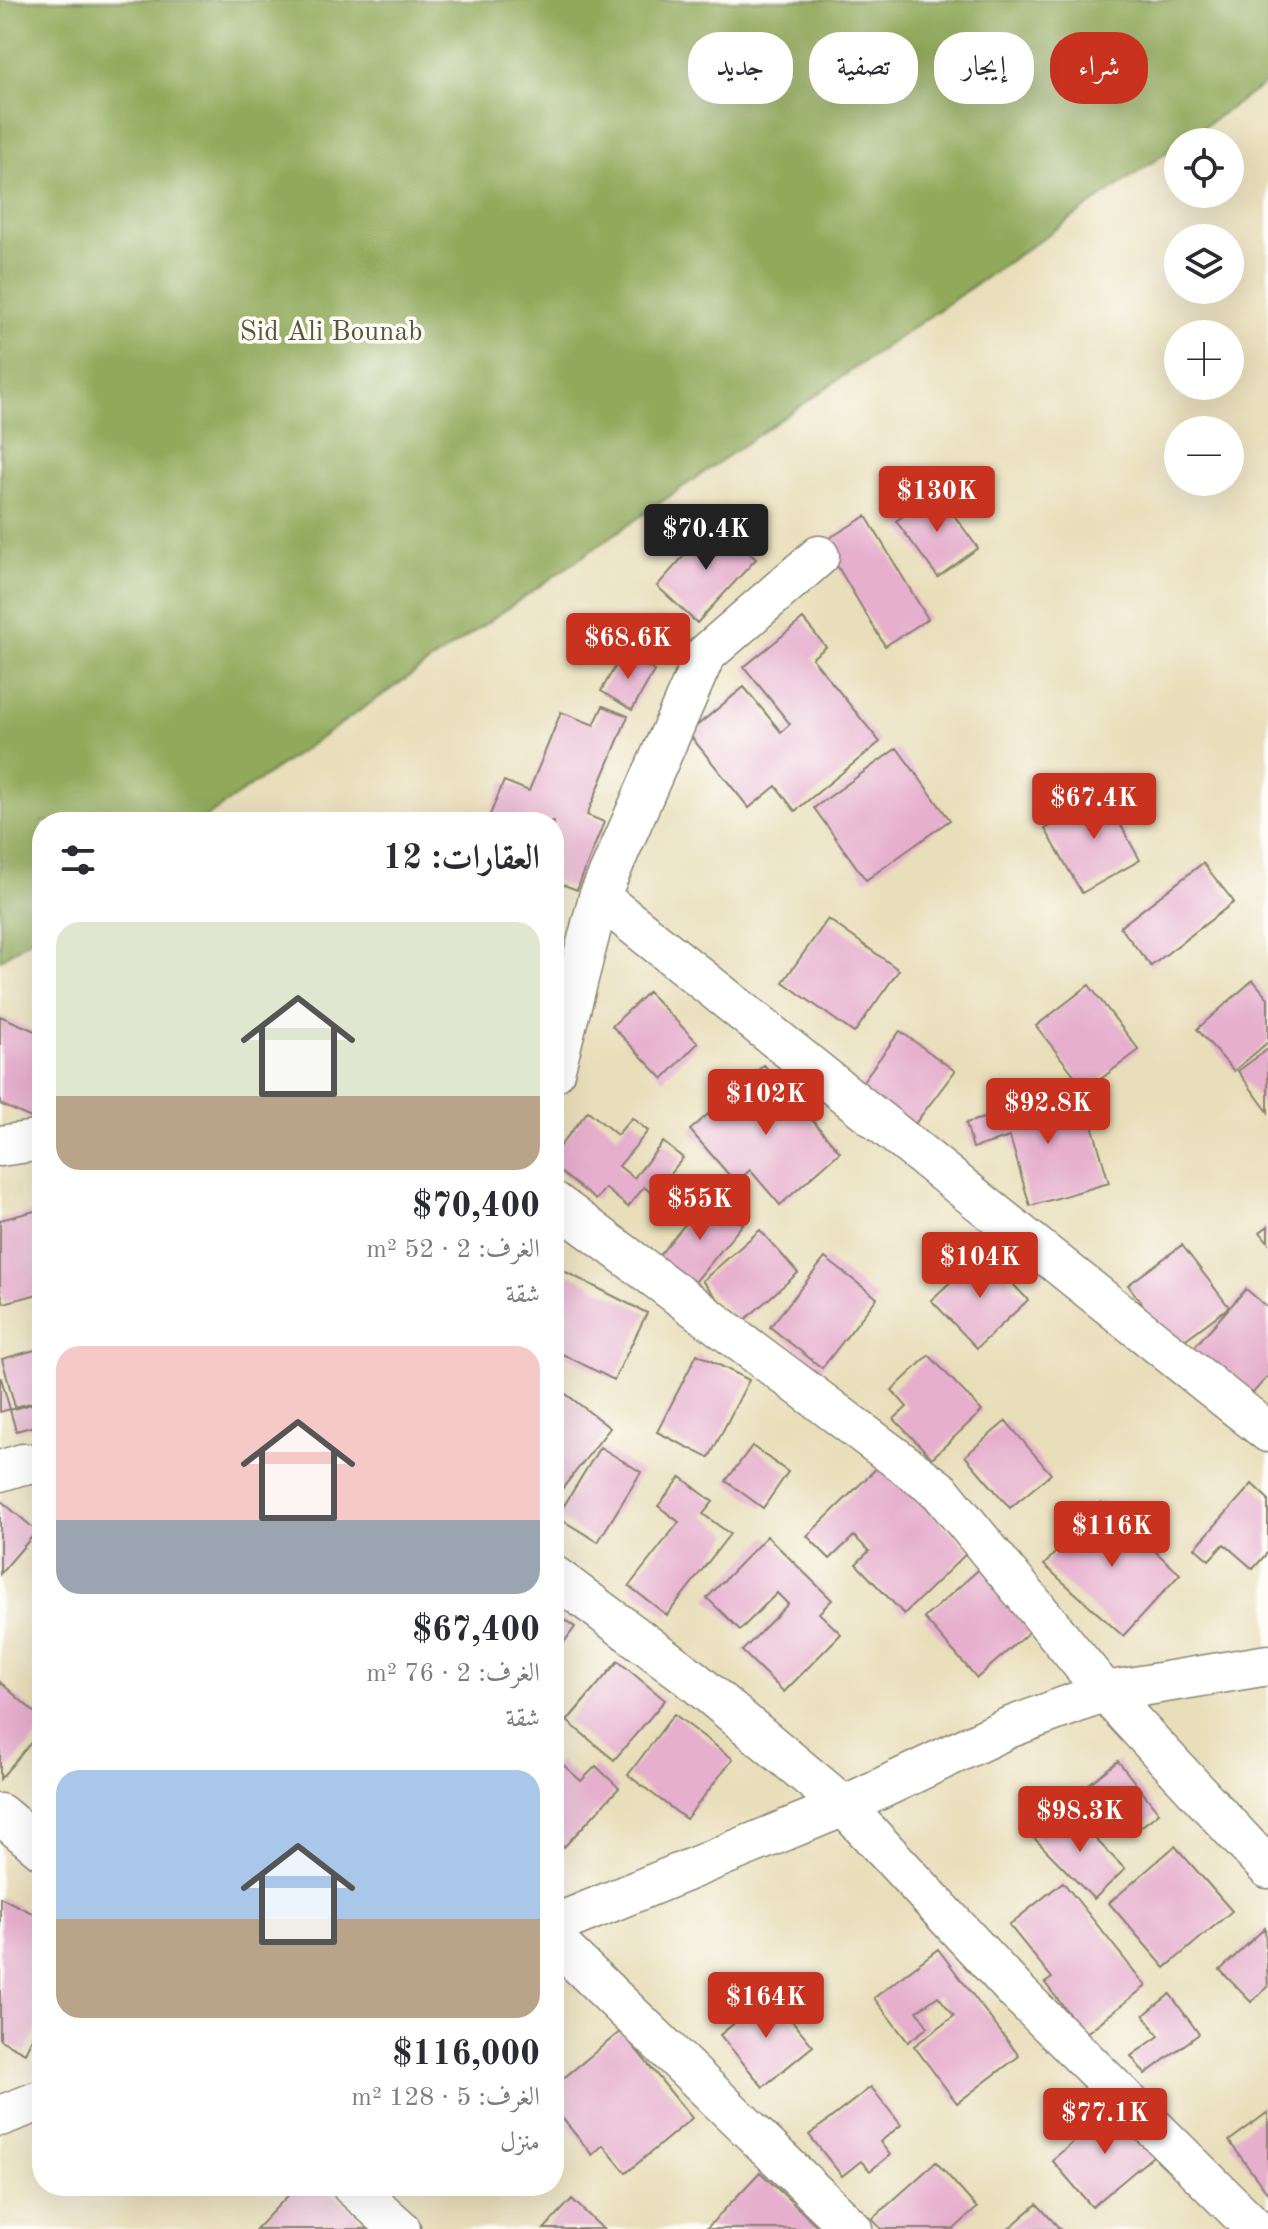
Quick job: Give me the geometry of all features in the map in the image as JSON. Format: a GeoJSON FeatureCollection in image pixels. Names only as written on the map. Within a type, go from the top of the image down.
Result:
{"type":"FeatureCollection","features":[{"type":"Feature","properties":{"kind":"street"},"geometry":{"type":"LineString","coordinates":[[564,1033],[599,897],[705,655],[819,556]]}},
{"type":"Feature","properties":{"kind":"street"},"geometry":{"type":"LineString","coordinates":[[599,897],[1268,1432]]}},
{"type":"Feature","properties":{"kind":"street"},"geometry":{"type":"LineString","coordinates":[[0,1146],[32,1141]]}},
{"type":"Feature","properties":{"kind":"street"},"geometry":{"type":"LineString","coordinates":[[564,1209],[940,1491],[1105,1692],[1268,1868]]}},
{"type":"Feature","properties":{"kind":"street"},"geometry":{"type":"LineString","coordinates":[[0,1471],[32,1464]]}},
{"type":"Feature","properties":{"kind":"street"},"geometry":{"type":"LineString","coordinates":[[564,1583],[687,1675],[844,1806],[1015,1990],[1256,2229]]}},
{"type":"Feature","properties":{"kind":"street"},"geometry":{"type":"LineString","coordinates":[[564,1921],[844,1806],[1008,1728],[1105,1692],[1268,1665]]}},
{"type":"Feature","properties":{"kind":"street"},"geometry":{"type":"LineString","coordinates":[[0,1814],[32,1841]]}},
{"type":"Feature","properties":{"kind":"street"},"geometry":{"type":"LineString","coordinates":[[564,1950],[852,2229]]}},
{"type":"Feature","properties":{"kind":"street"},"geometry":{"type":"LineString","coordinates":[[0,2116],[32,2104]]}},
{"type":"Feature","properties":{"kind":"street"},"geometry":{"type":"LineString","coordinates":[[363,2196],[400,2229]]}},
{"type":"Feature","properties":{"kind":"green space","name":"Sid Ali Bounab"},"geometry":{"type":"Polygon","coordinates":[[[0,0],[1268,0],[1268,82],[1202,128],[1164,128],[1164,154],[213,812],[32,812],[32,938],[0,960],[0,0]]]}},
{"type":"Feature","properties":{"kind":"building"},"geometry":{"type":"Polygon","coordinates":[[[937,492],[978,548],[938,577],[896,521],[937,492]]]}},
{"type":"Feature","properties":{"kind":"building"},"geometry":{"type":"Polygon","coordinates":[[[866,516],[928,619],[885,646],[823,542],[866,516]]]}},
{"type":"Feature","properties":{"kind":"building"},"geometry":{"type":"Polygon","coordinates":[[[714,522],[756,559],[697,623],[657,586],[714,522]]]}},
{"type":"Feature","properties":{"kind":"building"},"geometry":{"type":"Polygon","coordinates":[[[803,619],[826,647],[812,658],[880,742],[795,811],[776,786],[749,808],[688,733],[744,687],[781,732],[790,724],[744,667],[803,619]]]}},
{"type":"Feature","properties":{"kind":"building"},"geometry":{"type":"Polygon","coordinates":[[[623,653],[654,671],[632,710],[601,691],[623,653]]]}},
{"type":"Feature","properties":{"kind":"building"},"geometry":{"type":"Polygon","coordinates":[[[603,706],[628,716],[587,815],[604,822],[577,890],[564,885],[564,812],[491,812],[504,781],[529,791],[561,712],[594,725],[603,706]]]}},
{"type":"Feature","properties":{"kind":"building"},"geometry":{"type":"Polygon","coordinates":[[[897,748],[950,820],[866,880],[814,808],[897,748]]]}},
{"type":"Feature","properties":{"kind":"building"},"geometry":{"type":"Polygon","coordinates":[[[1120,787],[1129,804],[1114,813],[1140,860],[1082,893],[1045,829],[1120,787]]]}},
{"type":"Feature","properties":{"kind":"building"},"geometry":{"type":"Polygon","coordinates":[[[1203,863],[1234,902],[1151,966],[1120,927],[1203,863]]]}},
{"type":"Feature","properties":{"kind":"building"},"geometry":{"type":"Polygon","coordinates":[[[828,919],[899,970],[854,1033],[783,982],[828,919]]]}},
{"type":"Feature","properties":{"kind":"building"},"geometry":{"type":"Polygon","coordinates":[[[1253,980],[1268,998],[1268,1042],[1234,1071],[1197,1029],[1253,980]]]}},
{"type":"Feature","properties":{"kind":"building"},"geometry":{"type":"Polygon","coordinates":[[[1089,985],[1139,1050],[1086,1090],[1036,1026],[1089,985]]]}},
{"type":"Feature","properties":{"kind":"building"},"geometry":{"type":"Polygon","coordinates":[[[648,992],[698,1043],[663,1079],[612,1026],[648,992]]]}},
{"type":"Feature","properties":{"kind":"building"},"geometry":{"type":"Polygon","coordinates":[[[0,1016],[32,1030],[32,1118],[0,1104],[0,1016]]]}},
{"type":"Feature","properties":{"kind":"building"},"geometry":{"type":"Polygon","coordinates":[[[900,1031],[955,1071],[911,1129],[857,1089],[900,1031]]]}},
{"type":"Feature","properties":{"kind":"building"},"geometry":{"type":"Polygon","coordinates":[[[1268,1049],[1268,1112],[1238,1071],[1268,1049]]]}},
{"type":"Feature","properties":{"kind":"building"},"geometry":{"type":"Polygon","coordinates":[[[764,1065],[840,1152],[780,1205],[750,1170],[736,1183],[690,1130],[764,1065]]]}},
{"type":"Feature","properties":{"kind":"building"},"geometry":{"type":"Polygon","coordinates":[[[1082,1090],[1109,1183],[1030,1206],[1010,1137],[973,1148],[966,1123],[1082,1090]]]}},
{"type":"Feature","properties":{"kind":"building"},"geometry":{"type":"Polygon","coordinates":[[[588,1111],[617,1135],[632,1118],[648,1131],[619,1166],[634,1178],[663,1142],[683,1158],[669,1175],[694,1195],[678,1215],[644,1187],[628,1207],[605,1188],[596,1200],[564,1175],[564,1141],[588,1111]]]}},
{"type":"Feature","properties":{"kind":"building"},"geometry":{"type":"Polygon","coordinates":[[[709,1196],[743,1224],[691,1287],[656,1259],[709,1196]]]}},
{"type":"Feature","properties":{"kind":"building"},"geometry":{"type":"Polygon","coordinates":[[[32,1212],[32,1296],[4,1303],[0,1289],[0,1220],[32,1212]]]}},
{"type":"Feature","properties":{"kind":"building"},"geometry":{"type":"Polygon","coordinates":[[[1268,1226],[1268,1242],[1260,1232],[1268,1226]]]}},
{"type":"Feature","properties":{"kind":"building"},"geometry":{"type":"Polygon","coordinates":[[[760,1230],[798,1273],[740,1324],[702,1281],[760,1230]]]}},
{"type":"Feature","properties":{"kind":"building"},"geometry":{"type":"Polygon","coordinates":[[[1182,1245],[1229,1307],[1175,1347],[1128,1285],[1182,1245]]]}},
{"type":"Feature","properties":{"kind":"building"},"geometry":{"type":"Polygon","coordinates":[[[983,1252],[1028,1300],[977,1348],[931,1300],[983,1252]]]}},
{"type":"Feature","properties":{"kind":"building"},"geometry":{"type":"Polygon","coordinates":[[[825,1258],[877,1298],[822,1368],[770,1327],[825,1258]]]}},
{"type":"Feature","properties":{"kind":"building"},"geometry":{"type":"Polygon","coordinates":[[[564,1271],[647,1313],[614,1380],[564,1355],[564,1271]]]}},
{"type":"Feature","properties":{"kind":"building"},"geometry":{"type":"Polygon","coordinates":[[[1246,1289],[1268,1308],[1268,1376],[1244,1403],[1188,1354],[1246,1289]]]}},
{"type":"Feature","properties":{"kind":"building"},"geometry":{"type":"Polygon","coordinates":[[[32,1351],[32,1403],[15,1407],[2,1359],[32,1351]]]}},
{"type":"Feature","properties":{"kind":"building"},"geometry":{"type":"Polygon","coordinates":[[[697,1354],[749,1380],[709,1458],[657,1432],[697,1354]]]}},
{"type":"Feature","properties":{"kind":"building"},"geometry":{"type":"Polygon","coordinates":[[[929,1355],[982,1411],[932,1458],[894,1419],[907,1407],[892,1390],[929,1355]]]}},
{"type":"Feature","properties":{"kind":"building"},"geometry":{"type":"Polygon","coordinates":[[[0,1379],[10,1409],[0,1412],[0,1379]]]}},
{"type":"Feature","properties":{"kind":"building"},"geometry":{"type":"Polygon","coordinates":[[[566,1394],[610,1428],[564,1486],[566,1394]]]}},
{"type":"Feature","properties":{"kind":"building"},"geometry":{"type":"Polygon","coordinates":[[[32,1404],[32,1427],[16,1431],[10,1410],[32,1404]]]}},
{"type":"Feature","properties":{"kind":"building"},"geometry":{"type":"Polygon","coordinates":[[[1006,1421],[1051,1474],[1010,1508],[965,1456],[1006,1421]]]}},
{"type":"Feature","properties":{"kind":"building"},"geometry":{"type":"Polygon","coordinates":[[[752,1446],[788,1472],[763,1508],[726,1481],[752,1446]]]}},
{"type":"Feature","properties":{"kind":"building"},"geometry":{"type":"Polygon","coordinates":[[[600,1447],[641,1472],[598,1542],[564,1521],[564,1506],[600,1447]]]}},
{"type":"Feature","properties":{"kind":"building"},"geometry":{"type":"Polygon","coordinates":[[[883,1462],[969,1551],[904,1614],[856,1564],[869,1551],[854,1536],[830,1559],[807,1536],[883,1462]]]}},
{"type":"Feature","properties":{"kind":"building"},"geometry":{"type":"Polygon","coordinates":[[[681,1477],[713,1502],[703,1514],[730,1534],[667,1615],[629,1586],[679,1522],[658,1506],[681,1477]]]}},
{"type":"Feature","properties":{"kind":"building"},"geometry":{"type":"Polygon","coordinates":[[[1252,1484],[1268,1499],[1268,1552],[1253,1569],[1224,1544],[1209,1560],[1195,1548],[1252,1484]]]}},
{"type":"Feature","properties":{"kind":"building"},"geometry":{"type":"Polygon","coordinates":[[[0,1500],[32,1527],[32,1537],[0,1574],[0,1500]]]}},
{"type":"Feature","properties":{"kind":"building"},"geometry":{"type":"Polygon","coordinates":[[[1101,1502],[1180,1574],[1123,1636],[1044,1565],[1101,1502]]]}},
{"type":"Feature","properties":{"kind":"building"},"geometry":{"type":"Polygon","coordinates":[[[767,1536],[832,1600],[819,1613],[841,1634],[784,1692],[742,1651],[788,1604],[777,1593],[740,1630],[707,1598],[767,1536]]]}},
{"type":"Feature","properties":{"kind":"building"},"geometry":{"type":"Polygon","coordinates":[[[984,1565],[1037,1625],[977,1678],[924,1618],[984,1565]]]}},
{"type":"Feature","properties":{"kind":"building"},"geometry":{"type":"Polygon","coordinates":[[[564,1619],[575,1627],[564,1642],[564,1619]]]}},
{"type":"Feature","properties":{"kind":"building"},"geometry":{"type":"Polygon","coordinates":[[[618,1661],[665,1700],[614,1760],[567,1721],[618,1661]]]}},
{"type":"Feature","properties":{"kind":"building"},"geometry":{"type":"Polygon","coordinates":[[[0,1682],[32,1710],[32,1742],[0,1779],[0,1682]]]}},
{"type":"Feature","properties":{"kind":"building"},"geometry":{"type":"Polygon","coordinates":[[[674,1714],[733,1759],[686,1819],[628,1775],[674,1714]]]}},
{"type":"Feature","properties":{"kind":"building"},"geometry":{"type":"Polygon","coordinates":[[[1118,1761],[1159,1813],[1130,1835],[1089,1784],[1118,1761]]]}},
{"type":"Feature","properties":{"kind":"building"},"geometry":{"type":"Polygon","coordinates":[[[564,1766],[581,1781],[596,1766],[619,1788],[564,1847],[564,1766]]]}},
{"type":"Feature","properties":{"kind":"building"},"geometry":{"type":"Polygon","coordinates":[[[1065,1808],[1125,1869],[1094,1899],[1034,1838],[1065,1808]]]}},
{"type":"Feature","properties":{"kind":"building"},"geometry":{"type":"Polygon","coordinates":[[[1175,1846],[1232,1911],[1165,1968],[1109,1903],[1175,1846]]]}},
{"type":"Feature","properties":{"kind":"building"},"geometry":{"type":"Polygon","coordinates":[[[1063,1882],[1146,1986],[1085,2034],[1045,1983],[1052,1978],[1009,1925],[1063,1882]]]}},
{"type":"Feature","properties":{"kind":"building"},"geometry":{"type":"Polygon","coordinates":[[[0,1897],[32,1913],[32,2039],[25,2053],[0,2040],[0,1897]]]}},
{"type":"Feature","properties":{"kind":"building"},"geometry":{"type":"Polygon","coordinates":[[[1265,1928],[1268,1987],[1251,2002],[1220,1970],[1265,1928]]]}},
{"type":"Feature","properties":{"kind":"building"},"geometry":{"type":"Polygon","coordinates":[[[938,1949],[1019,2056],[957,2103],[914,2046],[954,2016],[938,1996],[917,2011],[928,2027],[908,2042],[874,1998],[938,1949]]]}},
{"type":"Feature","properties":{"kind":"building"},"geometry":{"type":"Polygon","coordinates":[[[770,1994],[813,2046],[763,2087],[720,2035],[770,1994]]]}},
{"type":"Feature","properties":{"kind":"building"},"geometry":{"type":"Polygon","coordinates":[[[1170,1994],[1199,2034],[1145,2074],[1131,2056],[1159,2036],[1144,2015],[1170,1994]]]}},
{"type":"Feature","properties":{"kind":"building"},"geometry":{"type":"Polygon","coordinates":[[[621,2031],[692,2118],[626,2173],[603,2145],[592,2155],[564,2120],[564,2078],[621,2031]]]}},
{"type":"Feature","properties":{"kind":"building"},"geometry":{"type":"Polygon","coordinates":[[[871,2087],[901,2125],[880,2142],[890,2155],[870,2171],[861,2161],[842,2176],[809,2135],[871,2087]]]}},
{"type":"Feature","properties":{"kind":"building"},"geometry":{"type":"Polygon","coordinates":[[[1118,2105],[1158,2152],[1092,2207],[1052,2160],[1118,2105]]]}},
{"type":"Feature","properties":{"kind":"building"},"geometry":{"type":"Polygon","coordinates":[[[1268,2112],[1268,2194],[1229,2141],[1268,2112]]]}},
{"type":"Feature","properties":{"kind":"building"},"geometry":{"type":"Polygon","coordinates":[[[936,2162],[977,2208],[954,2229],[881,2229],[872,2219],[936,2162]]]}},
{"type":"Feature","properties":{"kind":"building"},"geometry":{"type":"Polygon","coordinates":[[[760,2172],[818,2227],[706,2229],[760,2172]]]}},
{"type":"Feature","properties":{"kind":"building"},"geometry":{"type":"Polygon","coordinates":[[[287,2196],[335,2196],[370,2229],[256,2229],[287,2196]]]}},
{"type":"Feature","properties":{"kind":"building"},"geometry":{"type":"Polygon","coordinates":[[[572,2199],[603,2229],[544,2229],[572,2199]]]}},
{"type":"Feature","properties":{"kind":"building"},"geometry":{"type":"Polygon","coordinates":[[[1037,2204],[1060,2229],[1008,2229],[1037,2204]]]}}]}
